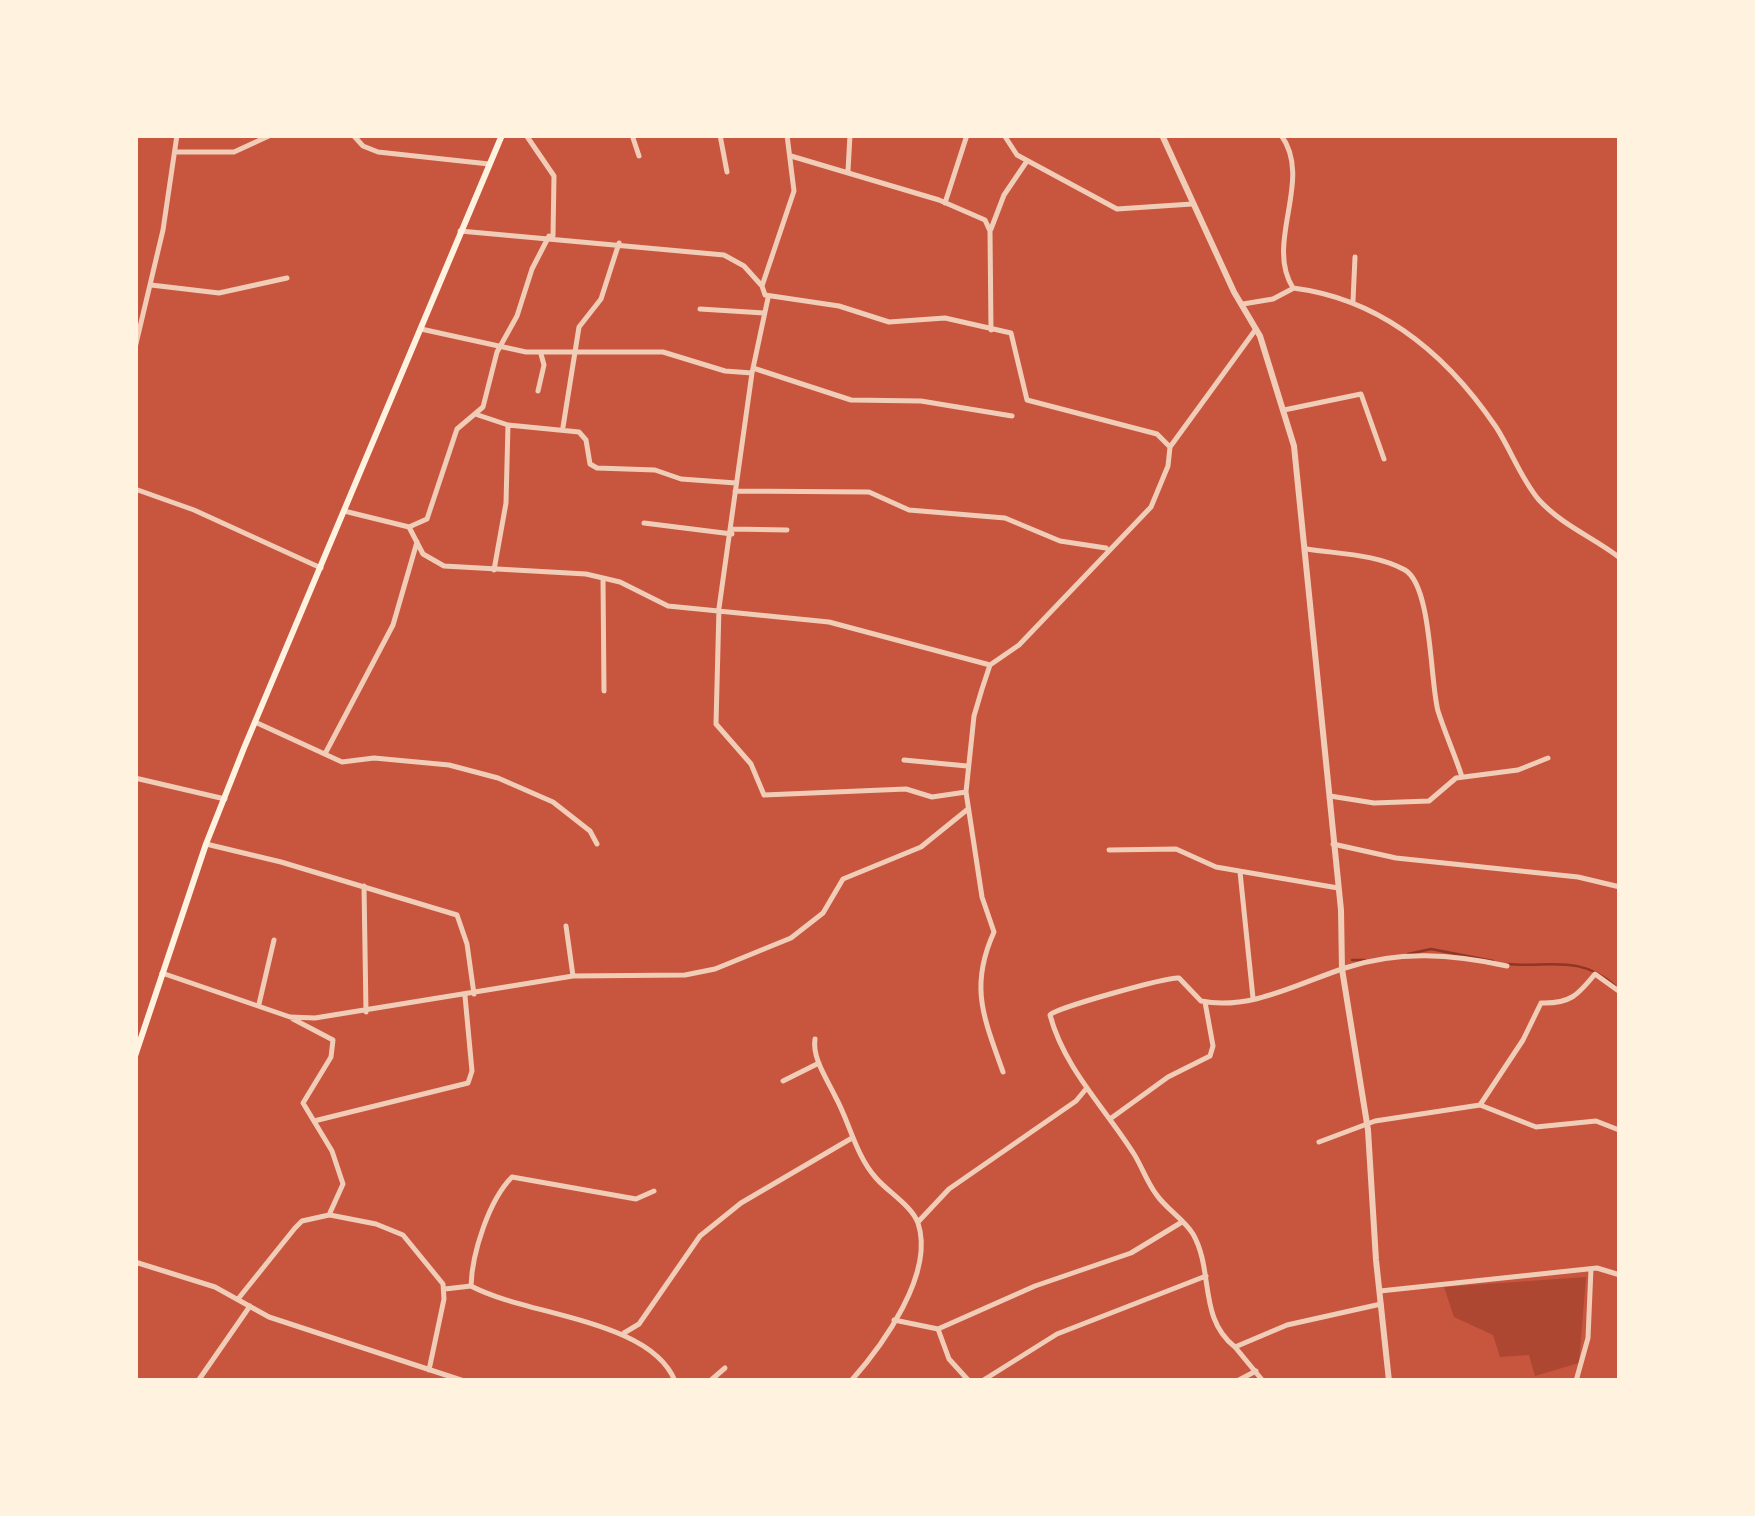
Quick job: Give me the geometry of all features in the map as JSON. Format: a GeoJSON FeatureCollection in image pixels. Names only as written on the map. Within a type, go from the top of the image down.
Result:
{"type":"FeatureCollection","features":[{"type":"Feature","properties":{"kind":"main road"},"geometry":{"type":"LineString","coordinates":[[135,1056],[224,798],[502,135]]}},
{"type":"Feature","properties":{"kind":"street"},"geometry":{"type":"LineString","coordinates":[[135,348],[151,285],[177,135]]}},
{"type":"Feature","properties":{"kind":"street"},"geometry":{"type":"LineString","coordinates":[[175,152],[234,152],[270,135]]}},
{"type":"Feature","properties":{"kind":"street"},"geometry":{"type":"LineString","coordinates":[[345,135],[353,135],[378,152],[489,164]]}},
{"type":"Feature","properties":{"kind":"street"},"geometry":{"type":"LineString","coordinates":[[344,511],[409,527],[427,519],[457,429],[478,414],[500,348],[551,236],[554,176],[526,135]]}},
{"type":"Feature","properties":{"kind":"street"},"geometry":{"type":"LineString","coordinates":[[632,135],[639,156]]}},
{"type":"Feature","properties":{"kind":"street"},"geometry":{"type":"LineString","coordinates":[[720,135],[727,172]]}},
{"type":"Feature","properties":{"kind":"street"},"geometry":{"type":"LineString","coordinates":[[762,286],[794,191],[787,135]]}},
{"type":"Feature","properties":{"kind":"street"},"geometry":{"type":"LineString","coordinates":[[848,171],[850,135]]}},
{"type":"Feature","properties":{"kind":"street"},"geometry":{"type":"LineString","coordinates":[[945,203],[967,135]]}},
{"type":"Feature","properties":{"kind":"street"},"geometry":{"type":"LineString","coordinates":[[1004,135],[1008,147],[1027,161],[1117,209],[1192,204]]}},
{"type":"Feature","properties":{"kind":"street"},"geometry":{"type":"LineString","coordinates":[[1162,135],[1192,204],[1256,329],[1298,460],[1342,969],[1352,1008],[1367,1125],[1380,1304],[1390,1381]]}},
{"type":"Feature","properties":{"kind":"street"},"geometry":{"type":"LineString","coordinates":[[1282,135],[1289,148],[1292,171],[1284,250],[1293,288]]}},
{"type":"Feature","properties":{"kind":"street"},"geometry":{"type":"LineString","coordinates":[[792,156],[945,203],[985,220],[990,231]]}},
{"type":"Feature","properties":{"kind":"street"},"geometry":{"type":"LineString","coordinates":[[991,330],[990,231],[1004,195],[1027,161]]}},
{"type":"Feature","properties":{"kind":"street"},"geometry":{"type":"LineString","coordinates":[[460,231],[619,242],[724,255],[744,266],[768,298],[752,370],[732,532],[718,608],[716,724],[751,764],[761,794],[787,798],[906,789],[932,797],[966,792]]}},
{"type":"Feature","properties":{"kind":"street"},"geometry":{"type":"LineString","coordinates":[[563,428],[580,324],[601,298],[619,242]]}},
{"type":"Feature","properties":{"kind":"street"},"geometry":{"type":"LineString","coordinates":[[1353,301],[1355,257]]}},
{"type":"Feature","properties":{"kind":"street"},"geometry":{"type":"LineString","coordinates":[[151,285],[219,293],[287,278]]}},
{"type":"Feature","properties":{"kind":"street"},"geometry":{"type":"LineString","coordinates":[[1243,304],[1272,299],[1293,288],[1353,301],[1394,322],[1456,376],[1497,429],[1535,495],[1556,518],[1620,558]]}},
{"type":"Feature","properties":{"kind":"street"},"geometry":{"type":"LineString","coordinates":[[768,298],[839,306],[899,324],[945,318],[1014,338],[1027,400],[1157,434],[1170,448]]}},
{"type":"Feature","properties":{"kind":"street"},"geometry":{"type":"LineString","coordinates":[[700,309],[764,313]]}},
{"type":"Feature","properties":{"kind":"street"},"geometry":{"type":"LineString","coordinates":[[419,328],[541,354],[663,352],[725,371],[752,370],[852,400],[922,401],[1012,416]]}},
{"type":"Feature","properties":{"kind":"street"},"geometry":{"type":"LineString","coordinates":[[1003,1072],[978,998],[986,945],[994,932],[982,897],[966,792],[974,716],[990,666],[1019,644],[1151,507],[1168,466],[1170,448],[1256,329]]}},
{"type":"Feature","properties":{"kind":"street"},"geometry":{"type":"LineString","coordinates":[[538,390],[544,365],[541,354]]}},
{"type":"Feature","properties":{"kind":"street"},"geometry":{"type":"LineString","coordinates":[[1284,410],[1361,394],[1384,459]]}},
{"type":"Feature","properties":{"kind":"street"},"geometry":{"type":"LineString","coordinates":[[478,414],[508,425],[563,428],[584,435],[592,467],[655,470],[736,487],[869,492],[908,510],[1005,518],[1060,541],[1108,548]]}},
{"type":"Feature","properties":{"kind":"street"},"geometry":{"type":"LineString","coordinates":[[494,570],[505,516],[508,425]]}},
{"type":"Feature","properties":{"kind":"street"},"geometry":{"type":"LineString","coordinates":[[135,488],[194,510],[320,568]]}},
{"type":"Feature","properties":{"kind":"street"},"geometry":{"type":"LineString","coordinates":[[644,523],[732,532],[787,530]]}},
{"type":"Feature","properties":{"kind":"street"},"geometry":{"type":"LineString","coordinates":[[409,527],[429,560],[460,569],[603,578],[668,606],[718,608],[857,627],[990,666]]}},
{"type":"Feature","properties":{"kind":"street"},"geometry":{"type":"LineString","coordinates":[[326,752],[393,626],[418,539]]}},
{"type":"Feature","properties":{"kind":"street"},"geometry":{"type":"LineString","coordinates":[[1307,549],[1371,558],[1404,570],[1416,582],[1434,664],[1439,713],[1462,776]]}},
{"type":"Feature","properties":{"kind":"street"},"geometry":{"type":"LineString","coordinates":[[603,578],[604,692]]}},
{"type":"Feature","properties":{"kind":"street"},"geometry":{"type":"LineString","coordinates":[[255,722],[342,762],[374,758],[476,770],[552,802],[590,831],[598,844]]}},
{"type":"Feature","properties":{"kind":"street"},"geometry":{"type":"LineString","coordinates":[[1330,796],[1374,802],[1429,802],[1452,780],[1462,776],[1518,770],[1548,758]]}},
{"type":"Feature","properties":{"kind":"street"},"geometry":{"type":"LineString","coordinates":[[904,760],[967,766]]}},
{"type":"Feature","properties":{"kind":"street"},"geometry":{"type":"LineString","coordinates":[[135,778],[224,798]]}},
{"type":"Feature","properties":{"kind":"street"},"geometry":{"type":"LineString","coordinates":[[290,1017],[366,1012],[573,976],[702,973],[788,940],[823,912],[844,880],[921,847],[968,809]]}},
{"type":"Feature","properties":{"kind":"street"},"geometry":{"type":"LineString","coordinates":[[206,844],[456,915],[467,944],[474,995]]}},
{"type":"Feature","properties":{"kind":"street"},"geometry":{"type":"LineString","coordinates":[[1334,844],[1396,858],[1578,876],[1620,887]]}},
{"type":"Feature","properties":{"kind":"street"},"geometry":{"type":"LineString","coordinates":[[1109,850],[1176,850],[1240,872],[1338,888]]}},
{"type":"Feature","properties":{"kind":"street"},"geometry":{"type":"LineString","coordinates":[[1240,872],[1254,999]]}},
{"type":"Feature","properties":{"kind":"street"},"geometry":{"type":"LineString","coordinates":[[364,886],[366,1012]]}},
{"type":"Feature","properties":{"kind":"street"},"geometry":{"type":"LineString","coordinates":[[566,926],[573,976]]}},
{"type":"Feature","properties":{"kind":"street"},"geometry":{"type":"LineString","coordinates":[[259,1004],[274,940]]}},
{"type":"Feature","properties":{"kind":"street"},"geometry":{"type":"LineString","coordinates":[[1205,1002],[1254,999],[1342,969],[1437,953],[1507,966]]}},
{"type":"Feature","properties":{"kind":"street"},"geometry":{"type":"LineString","coordinates":[[162,973],[259,1004],[333,1040],[332,1057],[304,1097],[344,1184],[329,1215]]}},
{"type":"Feature","properties":{"kind":"street"},"geometry":{"type":"LineString","coordinates":[[1480,1105],[1523,1040],[1541,1002],[1560,1003],[1580,995],[1594,974],[1620,992]]}},
{"type":"Feature","properties":{"kind":"street"},"geometry":{"type":"LineString","coordinates":[[1110,1120],[1168,1078],[1210,1056],[1213,1046],[1205,1002],[1180,978],[1052,1010],[1055,1030],[1086,1088],[1159,1199],[1182,1222],[1201,1251],[1213,1317],[1220,1333],[1263,1381]]}},
{"type":"Feature","properties":{"kind":"street"},"geometry":{"type":"LineString","coordinates":[[314,1121],[468,1083],[472,1072],[465,996]]}},
{"type":"Feature","properties":{"kind":"street"},"geometry":{"type":"LineString","coordinates":[[815,1039],[820,1063],[852,1138],[874,1176],[918,1222]]}},
{"type":"Feature","properties":{"kind":"street"},"geometry":{"type":"LineString","coordinates":[[782,1081],[820,1063]]}},
{"type":"Feature","properties":{"kind":"street"},"geometry":{"type":"LineString","coordinates":[[850,1381],[883,1343],[916,1278],[918,1222],[948,1189],[1076,1101],[1086,1088]]}},
{"type":"Feature","properties":{"kind":"street"},"geometry":{"type":"LineString","coordinates":[[1319,1142],[1367,1125],[1480,1105],[1536,1126],[1596,1122],[1619,1130]]}},
{"type":"Feature","properties":{"kind":"street"},"geometry":{"type":"LineString","coordinates":[[624,1334],[639,1324],[688,1248],[713,1225],[756,1194],[852,1138]]}},
{"type":"Feature","properties":{"kind":"street"},"geometry":{"type":"LineString","coordinates":[[471,1286],[479,1244],[504,1186],[512,1177],[636,1199],[654,1192]]}},
{"type":"Feature","properties":{"kind":"street"},"geometry":{"type":"LineString","coordinates":[[238,1300],[295,1228],[329,1215],[376,1224],[403,1235],[421,1253],[444,1290],[429,1370]]}},
{"type":"Feature","properties":{"kind":"street"},"geometry":{"type":"LineString","coordinates":[[894,1320],[938,1329],[1035,1286],[1131,1253],[1182,1222]]}},
{"type":"Feature","properties":{"kind":"street"},"geometry":{"type":"LineString","coordinates":[[135,1262],[174,1270],[317,1335],[464,1381]]}},
{"type":"Feature","properties":{"kind":"street"},"geometry":{"type":"LineString","coordinates":[[1380,1291],[1591,1269],[1620,1275]]}},
{"type":"Feature","properties":{"kind":"street"},"geometry":{"type":"LineString","coordinates":[[1576,1381],[1588,1338],[1591,1269]]}},
{"type":"Feature","properties":{"kind":"street"},"geometry":{"type":"LineString","coordinates":[[982,1381],[1057,1334],[1206,1276]]}},
{"type":"Feature","properties":{"kind":"street"},"geometry":{"type":"LineString","coordinates":[[444,1290],[471,1286],[624,1334],[666,1361],[675,1381]]}},
{"type":"Feature","properties":{"kind":"street"},"geometry":{"type":"LineString","coordinates":[[1235,1347],[1287,1324],[1380,1304]]}},
{"type":"Feature","properties":{"kind":"street"},"geometry":{"type":"LineString","coordinates":[[198,1381],[250,1306]]}},
{"type":"Feature","properties":{"kind":"street"},"geometry":{"type":"LineString","coordinates":[[938,1329],[948,1359],[968,1381]]}},
{"type":"Feature","properties":{"kind":"street"},"geometry":{"type":"LineString","coordinates":[[710,1381],[725,1368]]}},
{"type":"Feature","properties":{"kind":"street"},"geometry":{"type":"LineString","coordinates":[[1237,1381],[1256,1371]]}},
{"type":"Feature","properties":{"kind":"shaded area"},"geometry":{"type":"Polygon","coordinates":[[[1586,1277],[1579,1363],[1535,1376],[1529,1355],[1500,1357],[1493,1335],[1454,1317],[1444,1287],[1586,1277]]]}},
{"type":"Feature","properties":{"kind":"waterway"},"geometry":{"type":"LineString","coordinates":[[1408,954],[1431,949],[1493,961]]}},
{"type":"Feature","properties":{"kind":"waterway"},"geometry":{"type":"LineString","coordinates":[[1352,960],[1365,960]]}},
{"type":"Feature","properties":{"kind":"waterway"},"geometry":{"type":"LineString","coordinates":[[1506,964],[1577,966],[1615,986]]}}]}
